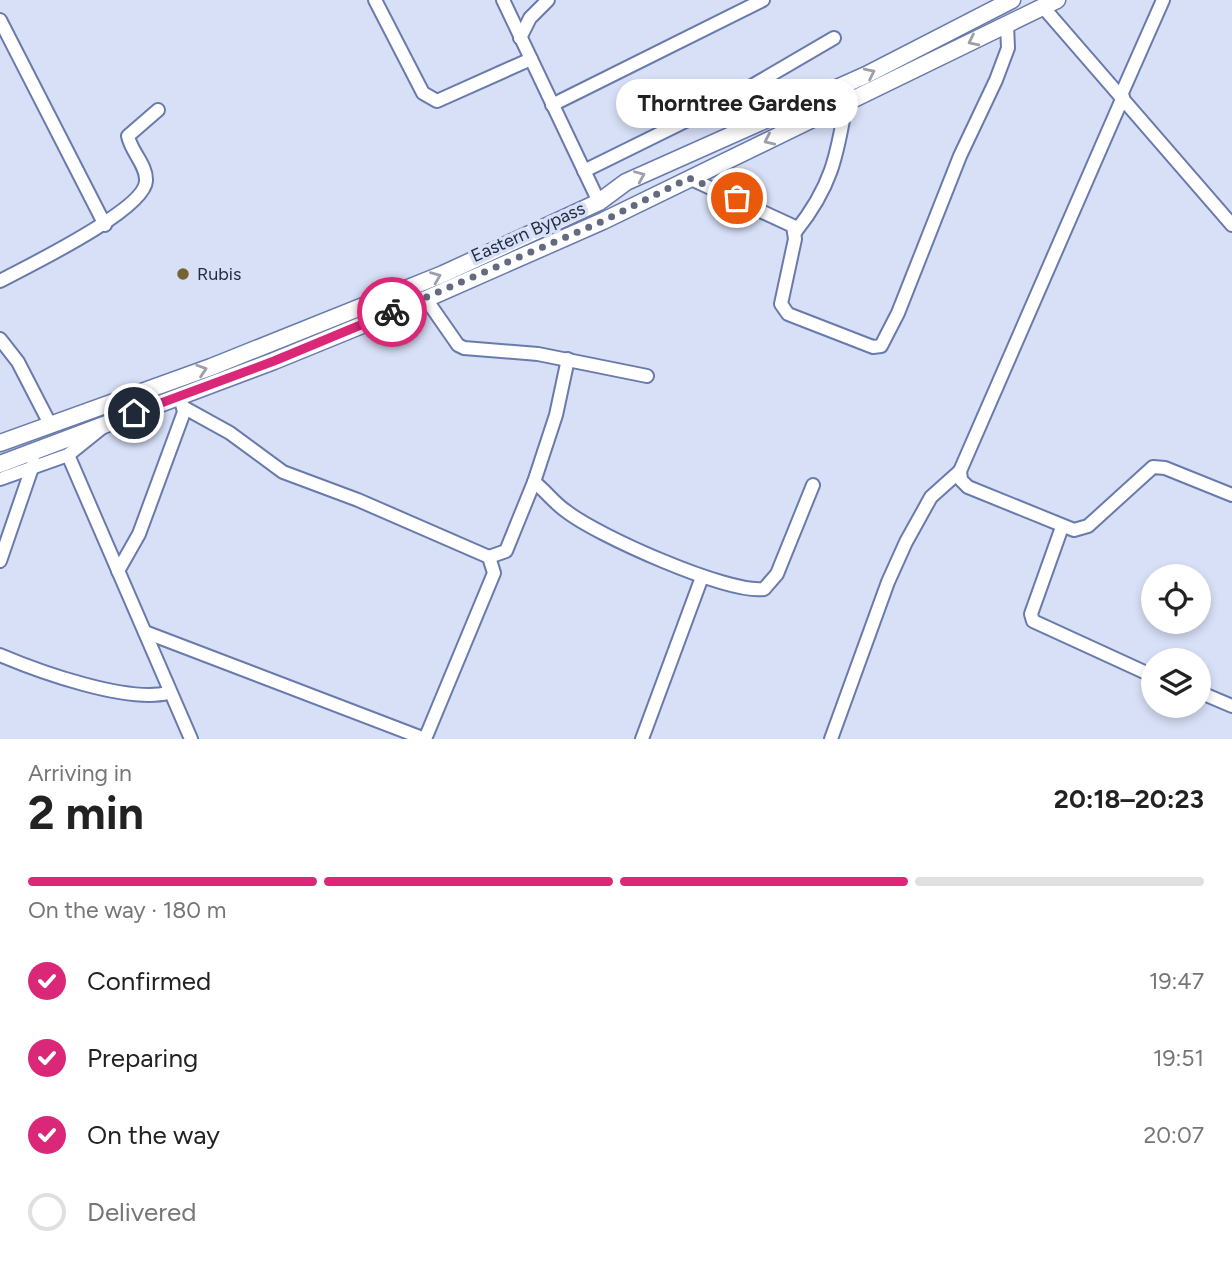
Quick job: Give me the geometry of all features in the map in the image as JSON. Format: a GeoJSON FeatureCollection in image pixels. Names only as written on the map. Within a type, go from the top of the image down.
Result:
{"type":"FeatureCollection","features":[{"type":"Feature","properties":{"kind":"main road","name":"Eastern Bypass"},"geometry":{"type":"LineString","coordinates":[[0,443],[211,367],[443,274],[599,201],[626,182],[866,75],[1012,0]]}},
{"type":"Feature","properties":{"kind":"main road","name":"Eastern Bypass"},"geometry":{"type":"LineString","coordinates":[[0,464],[34,458],[108,422],[181,402],[425,299],[603,221],[1050,4]]}},
{"type":"Feature","properties":{"kind":"street"},"geometry":{"type":"LineString","coordinates":[[375,0],[423,93],[430,100],[437,101],[531,59]]}},
{"type":"Feature","properties":{"kind":"street"},"geometry":{"type":"LineString","coordinates":[[503,0],[599,201]]}},
{"type":"Feature","properties":{"kind":"street"},"geometry":{"type":"LineString","coordinates":[[520,37],[530,18],[548,0]]}},
{"type":"Feature","properties":{"kind":"street"},"geometry":{"type":"LineString","coordinates":[[552,105],[763,0]]}},
{"type":"Feature","properties":{"kind":"street"},"geometry":{"type":"LineString","coordinates":[[831,739],[888,582],[906,541],[931,497],[960,471],[1163,0]]}},
{"type":"Feature","properties":{"kind":"street"},"geometry":{"type":"LineString","coordinates":[[1050,4],[1122,96],[1232,225]]}},
{"type":"Feature","properties":{"kind":"street"},"geometry":{"type":"LineString","coordinates":[[0,19],[105,225]]}},
{"type":"Feature","properties":{"kind":"street"},"geometry":{"type":"LineString","coordinates":[[846,103],[836,163],[816,206],[796,231],[782,295],[783,309],[873,347],[881,346],[898,313],[960,156],[996,80],[1008,48],[1007,24]]}},
{"type":"Feature","properties":{"kind":"street"},"geometry":{"type":"LineString","coordinates":[[584,171],[726,101],[834,38]]}},
{"type":"Feature","properties":{"kind":"street"},"geometry":{"type":"LineString","coordinates":[[0,281],[105,225],[145,187],[144,170],[128,136],[158,110]]}},
{"type":"Feature","properties":{"kind":"street"},"geometry":{"type":"LineString","coordinates":[[689,178],[788,222],[796,231]]}},
{"type":"Feature","properties":{"kind":"street"},"geometry":{"type":"LineString","coordinates":[[425,299],[458,345],[568,359],[647,376]]}},
{"type":"Feature","properties":{"kind":"street"},"geometry":{"type":"LineString","coordinates":[[0,339],[18,362],[51,426]]}},
{"type":"Feature","properties":{"kind":"street"},"geometry":{"type":"LineString","coordinates":[[181,402],[230,433],[283,472],[358,500],[489,557],[506,551],[534,482],[556,415],[568,359]]}},
{"type":"Feature","properties":{"kind":"street"},"geometry":{"type":"LineString","coordinates":[[118,571],[139,534],[184,412],[181,402]]}},
{"type":"Feature","properties":{"kind":"street"},"geometry":{"type":"LineString","coordinates":[[0,480],[34,458],[68,455],[91,439],[108,422]]}},
{"type":"Feature","properties":{"kind":"street"},"geometry":{"type":"LineString","coordinates":[[68,455],[145,632],[168,693],[191,739]]}},
{"type":"Feature","properties":{"kind":"street"},"geometry":{"type":"LineString","coordinates":[[0,561],[34,458]]}},
{"type":"Feature","properties":{"kind":"street"},"geometry":{"type":"LineString","coordinates":[[960,471],[961,480],[968,487],[1074,530],[1087,526],[1153,467],[1165,468],[1232,495]]}},
{"type":"Feature","properties":{"kind":"street"},"geometry":{"type":"LineString","coordinates":[[534,482],[566,512],[702,578],[754,591],[764,589],[771,583],[813,485]]}},
{"type":"Feature","properties":{"kind":"street"},"geometry":{"type":"LineString","coordinates":[[1062,527],[1031,614],[1033,621],[1141,670]]}},
{"type":"Feature","properties":{"kind":"street"},"geometry":{"type":"LineString","coordinates":[[145,632],[425,739],[494,573],[489,557]]}},
{"type":"Feature","properties":{"kind":"street"},"geometry":{"type":"LineString","coordinates":[[642,739],[702,578]]}},
{"type":"Feature","properties":{"kind":"street"},"geometry":{"type":"LineString","coordinates":[[0,655],[56,675],[113,690],[147,697],[168,693]]}},
{"type":"Feature","properties":{"kind":"street"},"geometry":{"type":"LineString","coordinates":[[1211,697],[1232,706]]}},
{"type":"Feature","properties":{"kind":"way so far"},"geometry":{"type":"LineString","coordinates":[[392,312],[603,221],[689,178],[737,198]]}},
{"type":"Feature","properties":{"kind":"place","name":"Thorntree Gardens"},"geometry":{"type":"Point","coordinates":[737,198]}},
{"type":"Feature","properties":{"kind":"place","name":"Rubis"},"geometry":{"type":"Point","coordinates":[183,274]}},
{"type":"Feature","properties":{"kind":"route"},"geometry":{"type":"LineString","coordinates":[[134,413],[274,361],[392,312]]}}]}
